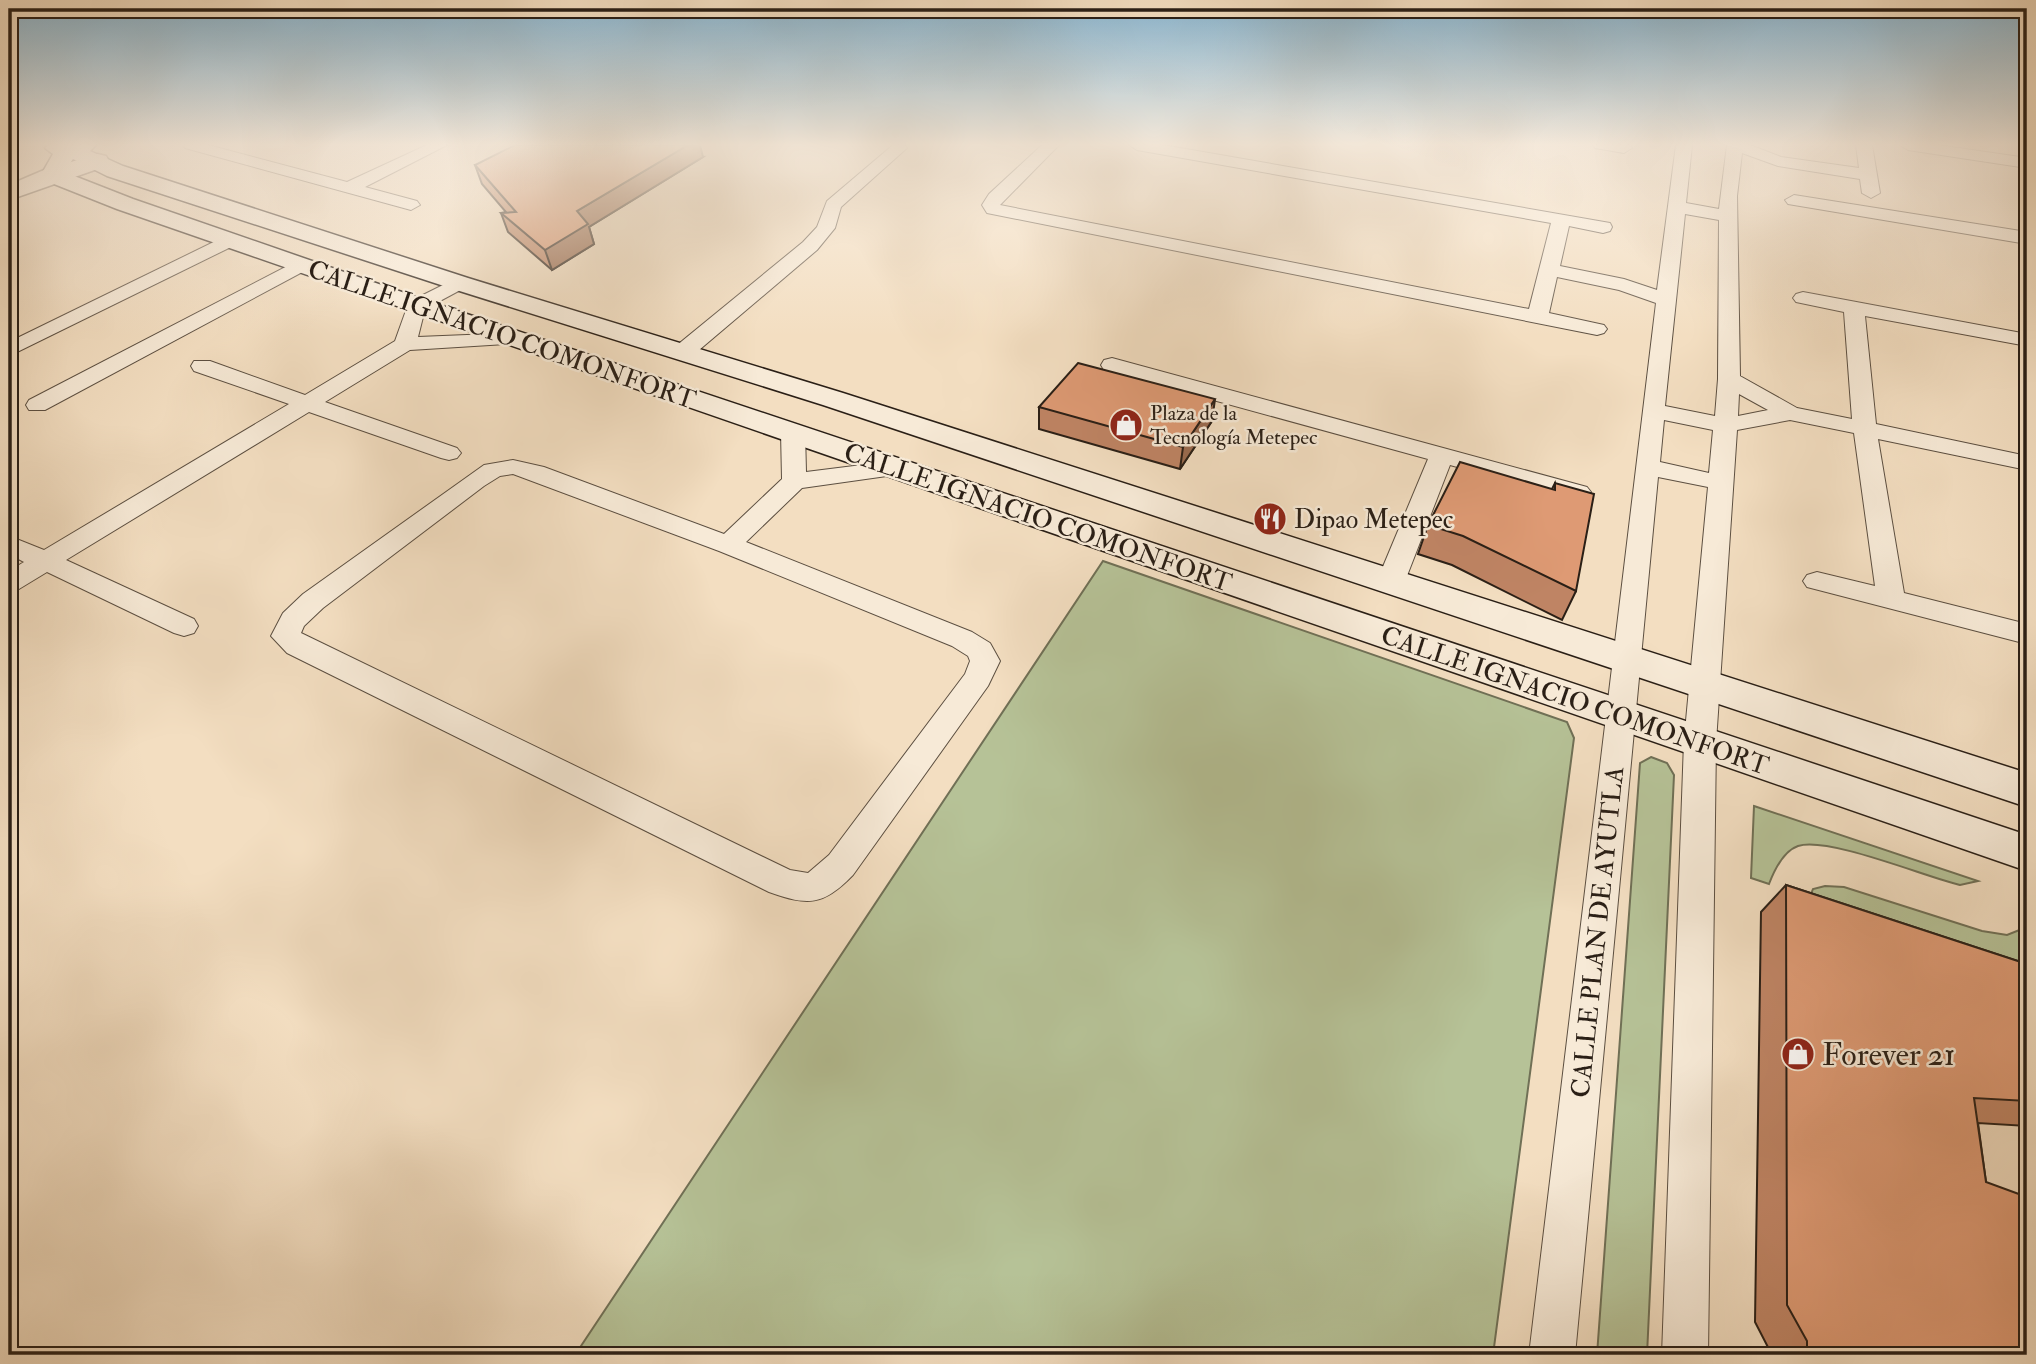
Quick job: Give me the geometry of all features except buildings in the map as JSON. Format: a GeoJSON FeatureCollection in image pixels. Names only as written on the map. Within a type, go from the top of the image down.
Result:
{"type":"FeatureCollection","features":[{"type":"Feature","properties":{"kind":"main road","name":"CALLE IGNACIO COMONFORT"},"geometry":{"type":"LineString","coordinates":[[142,209],[415,306],[793,432],[2027,853]]}},
{"type":"Feature","properties":{"kind":"main road","name":"CALLE IGNACIO COMONFORT"},"geometry":{"type":"LineString","coordinates":[[231,209],[459,283],[684,351],[2027,790]]}},
{"type":"Feature","properties":{"kind":"street"},"geometry":{"type":"LineString","coordinates":[[684,351],[810,246],[825,228],[831,209]]}},
{"type":"Feature","properties":{"kind":"street"},"geometry":{"type":"LineString","coordinates":[[993,209],[1597,329]]}},
{"type":"Feature","properties":{"kind":"street"},"geometry":{"type":"LineString","coordinates":[[1497,209],[1603,227]]}},
{"type":"Feature","properties":{"kind":"street","name":"CALLE PLAN DE AYUTLA"},"geometry":{"type":"LineString","coordinates":[[1552,1355],[1647,467],[1680,209]]}},
{"type":"Feature","properties":{"kind":"street"},"geometry":{"type":"LineString","coordinates":[[1685,1355],[1700,742],[1729,379],[1724,209]]}},
{"type":"Feature","properties":{"kind":"street"},"geometry":{"type":"LineString","coordinates":[[1847,209],[2027,238]]}},
{"type":"Feature","properties":{"kind":"street"},"geometry":{"type":"LineString","coordinates":[[1873,209],[1874,213]]}},
{"type":"Feature","properties":{"kind":"street"},"geometry":{"type":"LineString","coordinates":[[1538,316],[1561,220]]}},
{"type":"Feature","properties":{"kind":"street"},"geometry":{"type":"LineString","coordinates":[[9,350],[228,241]]}},
{"type":"Feature","properties":{"kind":"street"},"geometry":{"type":"LineString","coordinates":[[37,405],[300,265]]}},
{"type":"Feature","properties":{"kind":"street"},"geometry":{"type":"LineString","coordinates":[[1550,266],[1668,290]]}},
{"type":"Feature","properties":{"kind":"street"},"geometry":{"type":"LineString","coordinates":[[405,344],[415,306],[459,283]]}},
{"type":"Feature","properties":{"kind":"street"},"geometry":{"type":"LineString","coordinates":[[1803,298],[2027,340]]}},
{"type":"Feature","properties":{"kind":"street"},"geometry":{"type":"LineString","coordinates":[[1854,307],[1865,430],[1891,600]]}},
{"type":"Feature","properties":{"kind":"street"},"geometry":{"type":"LineString","coordinates":[[9,583],[405,344],[514,339]]}},
{"type":"Feature","properties":{"kind":"street"},"geometry":{"type":"LineString","coordinates":[[1112,365],[1578,492]]}},
{"type":"Feature","properties":{"kind":"street"},"geometry":{"type":"LineString","coordinates":[[202,366],[449,453]]}},
{"type":"Feature","properties":{"kind":"street"},"geometry":{"type":"LineString","coordinates":[[1729,379],[1790,413],[2027,463]]}},
{"type":"Feature","properties":{"kind":"street"},"geometry":{"type":"LineString","coordinates":[[1654,411],[1726,425],[1790,413]]}},
{"type":"Feature","properties":{"kind":"street"},"geometry":{"type":"LineString","coordinates":[[793,432],[794,481]]}},
{"type":"Feature","properties":{"kind":"street"},"geometry":{"type":"LineString","coordinates":[[1391,581],[1443,455]]}},
{"type":"Feature","properties":{"kind":"street"},"geometry":{"type":"LineString","coordinates":[[513,467],[535,472],[728,545],[962,639],[980,650],[985,661],[978,678],[841,865],[821,884],[805,890],[781,882],[297,646],[285,636],[293,620],[313,601],[494,470],[513,467]]}},
{"type":"Feature","properties":{"kind":"street"},"geometry":{"type":"LineString","coordinates":[[1647,467],[1722,483]]}},
{"type":"Feature","properties":{"kind":"street"},"geometry":{"type":"LineString","coordinates":[[728,545],[794,481],[894,468]]}},
{"type":"Feature","properties":{"kind":"street"},"geometry":{"type":"LineString","coordinates":[[9,544],[184,626]]}},
{"type":"Feature","properties":{"kind":"street"},"geometry":{"type":"LineString","coordinates":[[1817,581],[2027,634]]}},
{"type":"Feature","properties":{"kind":"green space"},"geometry":{"type":"Polygon","coordinates":[[[1103,561],[1567,722],[1574,738],[1493,1355],[575,1355],[1103,561]]]}},
{"type":"Feature","properties":{"kind":"green space"},"geometry":{"type":"Polygon","coordinates":[[[1651,757],[1667,763],[1674,775],[1647,1355],[1597,1355],[1640,763],[1651,757]]]}},
{"type":"Feature","properties":{"kind":"green space"},"geometry":{"type":"Polygon","coordinates":[[[1754,806],[1978,881],[1960,885],[1853,852],[1812,844],[1798,846],[1788,852],[1776,868],[1769,884],[1751,878],[1754,806]]]}},
{"type":"Feature","properties":{"kind":"green space"},"geometry":{"type":"Polygon","coordinates":[[[1825,886],[1844,887],[1982,931],[2007,935],[2027,927],[2027,971],[1809,899],[1813,889],[1825,886]]]}},
{"type":"Feature","properties":{"kind":"place","name":"Plaza de la Tecnología Metepec"},"geometry":{"type":"Point","coordinates":[1126,425]}},
{"type":"Feature","properties":{"kind":"place","name":"Dipao Metepec"},"geometry":{"type":"Point","coordinates":[1270,519]}},
{"type":"Feature","properties":{"kind":"place","name":"Forever 21"},"geometry":{"type":"Point","coordinates":[1798,1054]}}]}
